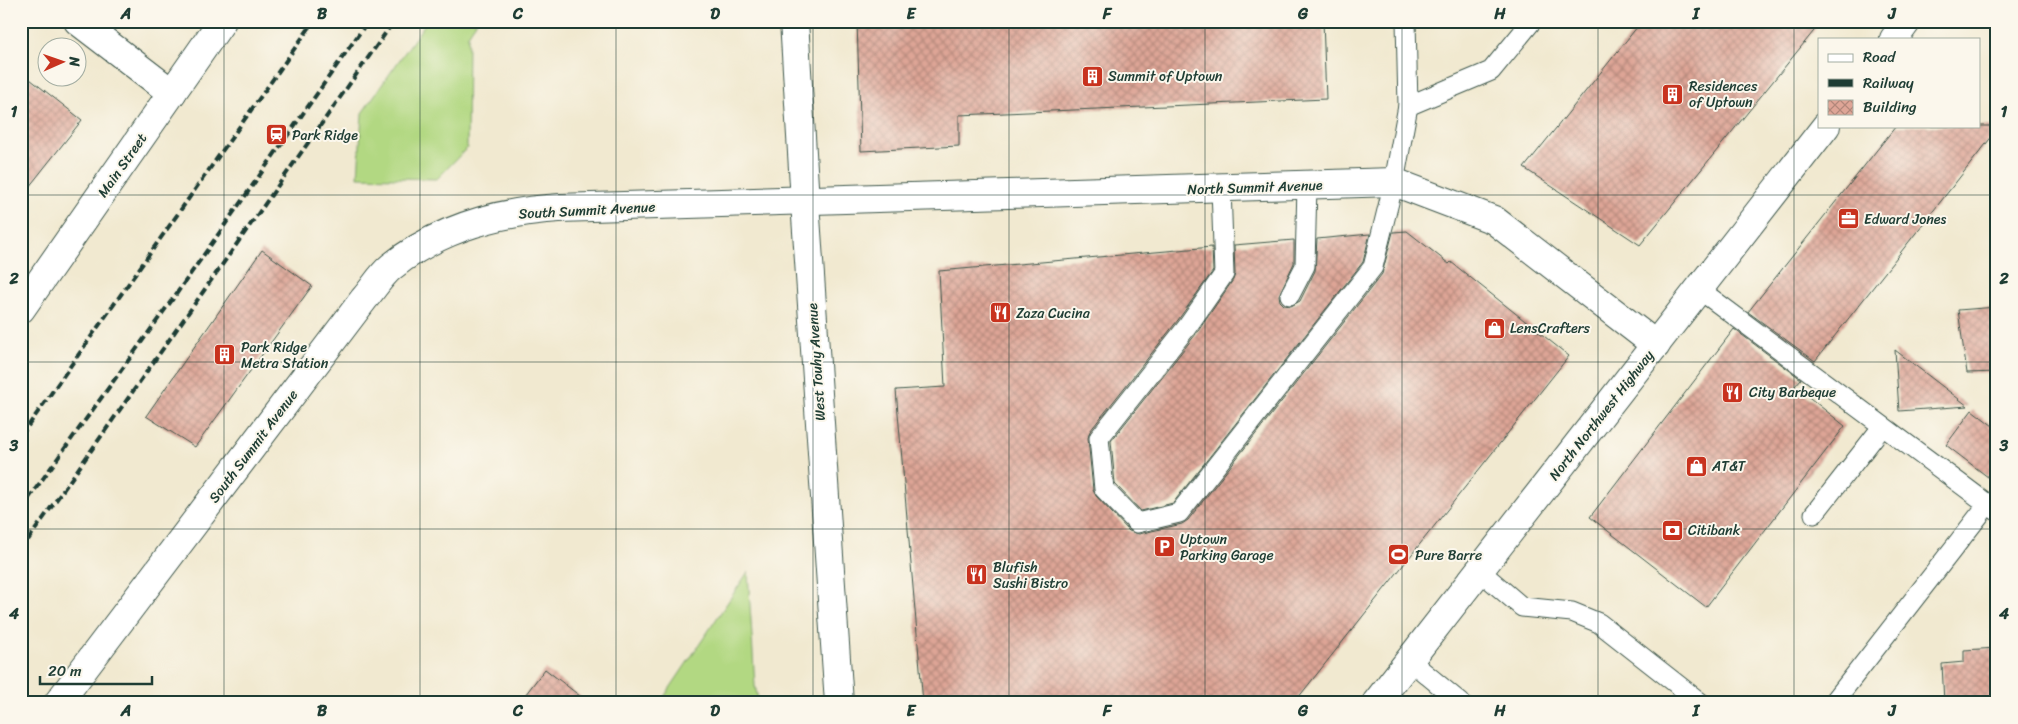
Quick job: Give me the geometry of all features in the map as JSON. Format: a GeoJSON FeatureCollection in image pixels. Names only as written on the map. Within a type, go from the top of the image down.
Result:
{"type":"FeatureCollection","features":[{"type":"Feature","properties":{"kind":"street"},"geometry":{"type":"LineString","coordinates":[[78,21],[172,93]]}},
{"type":"Feature","properties":{"kind":"street","name":"Main Street"},"geometry":{"type":"LineString","coordinates":[[21,309],[222,21]]}},
{"type":"Feature","properties":{"kind":"street","name":"West Touhy Avenue"},"geometry":{"type":"LineString","coordinates":[[794,21],[839,703]]}},
{"type":"Feature","properties":{"kind":"street"},"geometry":{"type":"LineString","coordinates":[[1895,38],[1907,21]]}},
{"type":"Feature","properties":{"kind":"street","name":"North Northwest Highway"},"geometry":{"type":"LineString","coordinates":[[1376,703],[1824,128]]}},
{"type":"Feature","properties":{"kind":"street","name":"North Summit Avenue"},"geometry":{"type":"LineString","coordinates":[[805,202],[1394,182],[1494,220],[1656,345]]}},
{"type":"Feature","properties":{"kind":"street","name":"South Summit Avenue"},"geometry":{"type":"LineString","coordinates":[[58,703],[364,299],[390,268],[428,241],[465,226],[513,213],[538,210],[805,202]]}},
{"type":"Feature","properties":{"kind":"lane"},"geometry":{"type":"LineString","coordinates":[[1221,188],[1224,274],[1187,327],[1099,438],[1104,489],[1137,523],[1179,513],[1373,267],[1394,182],[1408,106],[1406,21]]}},
{"type":"Feature","properties":{"kind":"lane"},"geometry":{"type":"LineString","coordinates":[[1408,106],[1492,71],[1532,21]]}},
{"type":"Feature","properties":{"kind":"lane"},"geometry":{"type":"LineString","coordinates":[[1290,295],[1305,266],[1307,185]]}},
{"type":"Feature","properties":{"kind":"lane"},"geometry":{"type":"LineString","coordinates":[[1700,290],[1992,507],[1833,703]]}},
{"type":"Feature","properties":{"kind":"lane"},"geometry":{"type":"LineString","coordinates":[[1814,514],[1882,427]]}},
{"type":"Feature","properties":{"kind":"lane"},"geometry":{"type":"LineString","coordinates":[[1480,571],[1522,607],[1572,612],[1599,623],[1702,703]]}},
{"type":"Feature","properties":{"kind":"lane"},"geometry":{"type":"LineString","coordinates":[[1409,660],[1461,703]]}},
{"type":"Feature","properties":{"kind":"green space"},"geometry":{"type":"Polygon","coordinates":[[[427,21],[477,21],[468,35],[467,148],[437,179],[358,177],[362,113],[427,21]]]}},
{"type":"Feature","properties":{"kind":"green space"},"geometry":{"type":"Polygon","coordinates":[[[748,572],[755,686],[759,703],[660,703],[748,572]]]}},
{"type":"Feature","properties":{"kind":"building","name":"Summit of Uptown"},"geometry":{"type":"Polygon","coordinates":[[[857,21],[1323,21],[1326,99],[959,115],[959,146],[861,151],[857,21]]]}},
{"type":"Feature","properties":{"kind":"building","name":"Residences of Uptown"},"geometry":{"type":"Polygon","coordinates":[[[1642,21],[1822,21],[1640,245],[1524,168],[1642,21]]]}},
{"type":"Feature","properties":{"kind":"building"},"geometry":{"type":"Polygon","coordinates":[[[21,72],[38,85],[38,88],[41,88],[82,120],[21,197],[21,72]]]}},
{"type":"Feature","properties":{"kind":"building"},"geometry":{"type":"Polygon","coordinates":[[[1980,126],[1997,126],[1997,130],[1815,361],[1748,312],[1894,128],[1980,128],[1980,126]]]}},
{"type":"Feature","properties":{"kind":"building","name":"Uptown Parking Garage"},"geometry":{"type":"Polygon","coordinates":[[[1407,231],[1449,264],[1451,262],[1569,356],[1294,703],[923,703],[896,390],[945,387],[939,271],[1212,247],[1213,271],[1178,320],[1090,431],[1088,438],[1093,490],[1096,496],[1129,531],[1139,534],[1182,524],[1188,520],[1382,274],[1393,232],[1407,231]]]}},
{"type":"Feature","properties":{"kind":"building"},"geometry":{"type":"Polygon","coordinates":[[[1370,234],[1363,262],[1173,503],[1141,511],[1115,484],[1111,441],[1196,334],[1233,280],[1235,274],[1234,245],[1294,240],[1294,263],[1279,295],[1280,301],[1284,305],[1291,306],[1300,301],[1315,271],[1317,239],[1370,234]]]}},
{"type":"Feature","properties":{"kind":"building","name":"Park Ridge Metra Station"},"geometry":{"type":"Polygon","coordinates":[[[262,250],[312,286],[195,447],[146,416],[262,250]]]}},
{"type":"Feature","properties":{"kind":"building"},"geometry":{"type":"Polygon","coordinates":[[[1997,307],[1997,372],[1967,373],[1958,310],[1997,307]]]}},
{"type":"Feature","properties":{"kind":"building"},"geometry":{"type":"Polygon","coordinates":[[[1734,329],[1801,379],[1795,386],[1845,426],[1706,607],[1590,517],[1734,329]]]}},
{"type":"Feature","properties":{"kind":"building"},"geometry":{"type":"Polygon","coordinates":[[[1895,350],[1968,406],[1899,411],[1895,350]]]}},
{"type":"Feature","properties":{"kind":"building"},"geometry":{"type":"Polygon","coordinates":[[[1972,410],[1997,429],[1997,484],[1946,445],[1972,410]]]}},
{"type":"Feature","properties":{"kind":"building"},"geometry":{"type":"Polygon","coordinates":[[[1997,648],[1997,699],[1944,703],[1942,664],[1964,662],[1964,650],[1997,648]]]}},
{"type":"Feature","properties":{"kind":"building"},"geometry":{"type":"Polygon","coordinates":[[[545,669],[589,703],[519,703],[545,669]]]}},
{"type":"Feature","properties":{"kind":"railway"},"geometry":{"type":"LineString","coordinates":[[21,436],[314,21]]}},
{"type":"Feature","properties":{"kind":"railway"},"geometry":{"type":"LineString","coordinates":[[21,509],[177,293],[368,21]]}},
{"type":"Feature","properties":{"kind":"railway"},"geometry":{"type":"LineString","coordinates":[[21,550],[394,21]]}},
{"type":"Feature","properties":{"kind":"place","name":"Summit of Uptown"},"geometry":{"type":"Point","coordinates":[1092,76]}},
{"type":"Feature","properties":{"kind":"place","name":"Residences of Uptown"},"geometry":{"type":"Point","coordinates":[1673,94]}},
{"type":"Feature","properties":{"kind":"place","name":"Park Ridge"},"geometry":{"type":"Point","coordinates":[276,135]}},
{"type":"Feature","properties":{"kind":"place","name":"Edward Jones"},"geometry":{"type":"Point","coordinates":[1848,219]}},
{"type":"Feature","properties":{"kind":"place","name":"Zaza Cucina"},"geometry":{"type":"Point","coordinates":[1000,313]}},
{"type":"Feature","properties":{"kind":"place","name":"LensCrafters"},"geometry":{"type":"Point","coordinates":[1494,328]}},
{"type":"Feature","properties":{"kind":"place","name":"Park Ridge Metra Station"},"geometry":{"type":"Point","coordinates":[225,355]}},
{"type":"Feature","properties":{"kind":"place","name":"City Barbeque"},"geometry":{"type":"Point","coordinates":[1733,392]}},
{"type":"Feature","properties":{"kind":"place","name":"AT&T"},"geometry":{"type":"Point","coordinates":[1696,466]}},
{"type":"Feature","properties":{"kind":"place","name":"Citibank"},"geometry":{"type":"Point","coordinates":[1672,530]}},
{"type":"Feature","properties":{"kind":"place","name":"Uptown Parking Garage"},"geometry":{"type":"Point","coordinates":[1164,547]}},
{"type":"Feature","properties":{"kind":"place","name":"Pure Barre"},"geometry":{"type":"Point","coordinates":[1399,555]}},
{"type":"Feature","properties":{"kind":"place","name":"Blufish Sushi Bistro"},"geometry":{"type":"Point","coordinates":[977,575]}}]}
